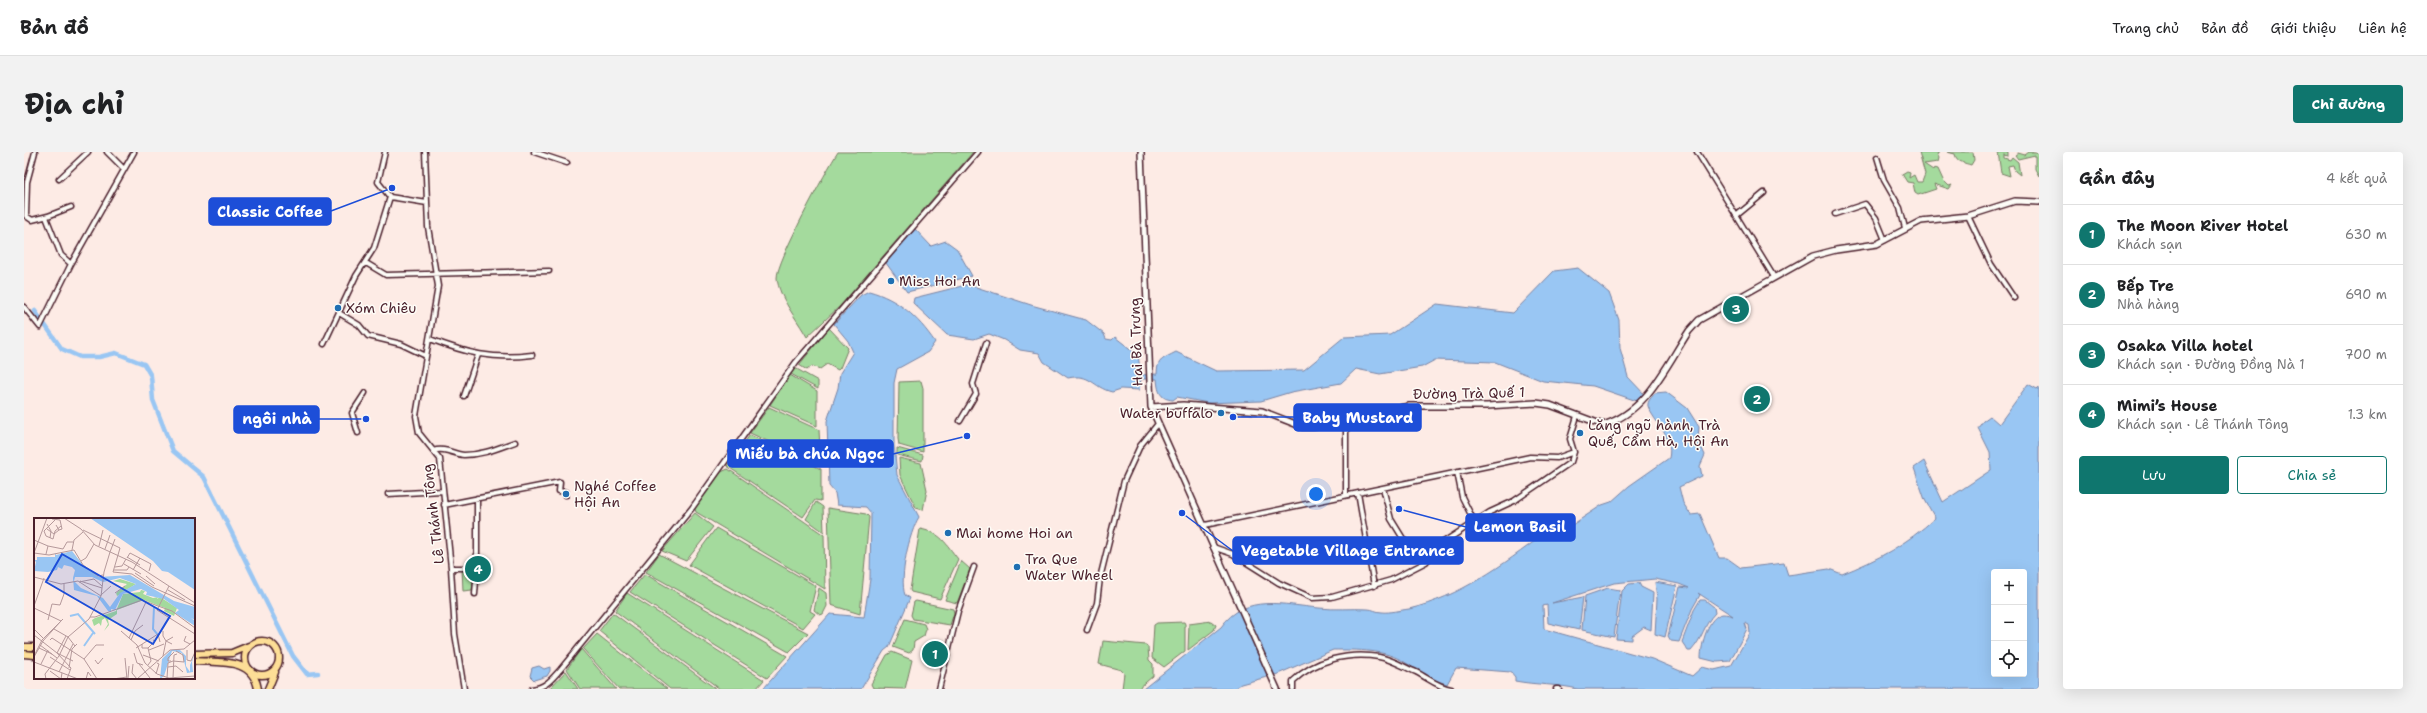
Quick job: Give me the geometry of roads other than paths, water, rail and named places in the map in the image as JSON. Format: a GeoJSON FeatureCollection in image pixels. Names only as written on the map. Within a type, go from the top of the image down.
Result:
{"type":"FeatureCollection","features":[{"type":"Feature","properties":{"kind":"main road"},"geometry":{"type":"LineString","coordinates":[[195,654],[232,653],[262,641],[272,644],[276,648],[280,658],[268,689]]}},
{"type":"Feature","properties":{"kind":"main road"},"geometry":{"type":"LineString","coordinates":[[251,646],[245,656],[245,662],[252,672],[258,689]]}},
{"type":"Feature","properties":{"kind":"main road"},"geometry":{"type":"LineString","coordinates":[[24,654],[34,655]]}},
{"type":"Feature","properties":{"kind":"main road"},"geometry":{"type":"LineString","coordinates":[[195,661],[232,663],[263,676],[277,668]]}},
{"type":"Feature","properties":{"kind":"street"},"geometry":{"type":"LineString","coordinates":[[35,152],[27,182],[26,216],[32,220],[46,217],[71,207]]}},
{"type":"Feature","properties":{"kind":"street"},"geometry":{"type":"LineString","coordinates":[[59,180],[88,152]]}},
{"type":"Feature","properties":{"kind":"street"},"geometry":{"type":"LineString","coordinates":[[107,152],[124,169]]}},
{"type":"Feature","properties":{"kind":"street"},"geometry":{"type":"LineString","coordinates":[[24,307],[40,326],[71,264],[134,152]]}},
{"type":"Feature","properties":{"kind":"street"},"geometry":{"type":"LineString","coordinates":[[386,152],[378,182],[390,196],[427,203]]}},
{"type":"Feature","properties":{"kind":"street","name":"Lê Thánh Tông"},"geometry":{"type":"LineString","coordinates":[[425,152],[428,227],[438,286],[416,416],[419,433],[440,459],[442,491],[451,568],[455,634],[464,689]]}},
{"type":"Feature","properties":{"kind":"street"},"geometry":{"type":"LineString","coordinates":[[534,152],[567,163]]}},
{"type":"Feature","properties":{"kind":"street"},"geometry":{"type":"LineString","coordinates":[[532,689],[542,687],[549,683],[560,670],[692,508],[796,362],[978,152]]}},
{"type":"Feature","properties":{"kind":"street","name":"Hai Bà Trưng"},"geometry":{"type":"LineString","coordinates":[[1141,152],[1151,407],[1205,524],[1276,689]]}},
{"type":"Feature","properties":{"kind":"street"},"geometry":{"type":"LineString","coordinates":[[1697,152],[1774,277],[1824,252],[1869,247],[1921,221],[1968,216],[2015,201],[2039,202]]}},
{"type":"Feature","properties":{"kind":"street"},"geometry":{"type":"LineString","coordinates":[[1877,157],[1884,180],[1900,208],[1905,228]]}},
{"type":"Feature","properties":{"kind":"street"},"geometry":{"type":"LineString","coordinates":[[1736,216],[1764,193]]}},
{"type":"Feature","properties":{"kind":"street"},"geometry":{"type":"LineString","coordinates":[[324,344],[356,276],[366,263],[374,248],[390,196]]}},
{"type":"Feature","properties":{"kind":"street"},"geometry":{"type":"LineString","coordinates":[[1835,214],[1865,204],[1876,218],[1885,240]]}},
{"type":"Feature","properties":{"kind":"street"},"geometry":{"type":"LineString","coordinates":[[1968,216],[1991,264],[2014,298]]}},
{"type":"Feature","properties":{"kind":"street"},"geometry":{"type":"LineString","coordinates":[[46,217],[61,255],[71,264]]}},
{"type":"Feature","properties":{"kind":"street"},"geometry":{"type":"LineString","coordinates":[[366,263],[386,275],[436,275],[549,271]]}},
{"type":"Feature","properties":{"kind":"street","name":"Đường Trà Quế 1"},"geometry":{"type":"LineString","coordinates":[[1151,407],[1183,405],[1262,411],[1303,427],[1313,427],[1409,406],[1487,406],[1536,403],[1550,405],[1603,425],[1626,416],[1640,405],[1689,331],[1699,320],[1774,277]]}},
{"type":"Feature","properties":{"kind":"street"},"geometry":{"type":"LineString","coordinates":[[339,313],[359,325],[368,336],[400,344],[426,356]]}},
{"type":"Feature","properties":{"kind":"street"},"geometry":{"type":"LineString","coordinates":[[430,339],[478,355],[514,358],[532,355]]}},
{"type":"Feature","properties":{"kind":"street"},"geometry":{"type":"LineString","coordinates":[[960,421],[976,394],[973,384],[986,343]]}},
{"type":"Feature","properties":{"kind":"street"},"geometry":{"type":"LineString","coordinates":[[464,396],[478,355]]}},
{"type":"Feature","properties":{"kind":"street"},"geometry":{"type":"LineString","coordinates":[[358,433],[352,413],[365,393]]}},
{"type":"Feature","properties":{"kind":"street"},"geometry":{"type":"LineString","coordinates":[[1214,547],[1233,554],[1279,583],[1312,598],[1332,597],[1374,586],[1426,562],[1442,543],[1474,521],[1514,501],[1571,462],[1574,452],[1570,439],[1577,416]]}},
{"type":"Feature","properties":{"kind":"street"},"geometry":{"type":"LineString","coordinates":[[1346,419],[1346,495]]}},
{"type":"Feature","properties":{"kind":"street"},"geometry":{"type":"LineString","coordinates":[[1087,630],[1096,603],[1100,578],[1124,482],[1140,446],[1158,425]]}},
{"type":"Feature","properties":{"kind":"street"},"geometry":{"type":"LineString","coordinates":[[433,450],[448,450],[465,455],[482,451],[491,452],[515,442]]}},
{"type":"Feature","properties":{"kind":"street"},"geometry":{"type":"LineString","coordinates":[[1205,524],[1530,457],[1557,458],[1574,452]]}},
{"type":"Feature","properties":{"kind":"street"},"geometry":{"type":"LineString","coordinates":[[1457,472],[1462,497],[1474,521]]}},
{"type":"Feature","properties":{"kind":"street"},"geometry":{"type":"LineString","coordinates":[[444,505],[560,482],[559,491],[566,492],[566,495]]}},
{"type":"Feature","properties":{"kind":"street"},"geometry":{"type":"LineString","coordinates":[[1383,488],[1391,519],[1407,545]]}},
{"type":"Feature","properties":{"kind":"street"},"geometry":{"type":"LineString","coordinates":[[388,494],[442,491]]}},
{"type":"Feature","properties":{"kind":"street"},"geometry":{"type":"LineString","coordinates":[[1358,493],[1374,586]]}},
{"type":"Feature","properties":{"kind":"street"},"geometry":{"type":"LineString","coordinates":[[475,594],[477,568],[477,498]]}},
{"type":"Feature","properties":{"kind":"street"},"geometry":{"type":"LineString","coordinates":[[939,689],[958,611],[974,567]]}},
{"type":"Feature","properties":{"kind":"street"},"geometry":{"type":"LineString","coordinates":[[451,568],[477,568]]}},
{"type":"Feature","properties":{"kind":"street"},"geometry":{"type":"LineString","coordinates":[[1294,689],[1292,681],[1311,667],[1331,659],[1357,656],[1380,657],[1389,660],[1441,688],[1451,689]]}},
{"type":"Feature","properties":{"kind":"water"},"geometry":{"type":"Polygon","coordinates":[[[915,229],[931,246],[946,241],[957,249],[972,276],[907,292],[886,263],[915,229]]]}},
{"type":"Feature","properties":{"kind":"water"},"geometry":{"type":"Polygon","coordinates":[[[1578,268],[1609,293],[1619,320],[1620,348],[1628,377],[1646,396],[1637,401],[1593,386],[1543,381],[1495,362],[1435,360],[1422,367],[1380,374],[1356,369],[1341,383],[1291,392],[1261,401],[1208,403],[1177,397],[1173,400],[1168,399],[1160,393],[1157,379],[1141,379],[1139,390],[1121,389],[1112,392],[1105,390],[1082,377],[1068,378],[1044,362],[1039,353],[1020,350],[1004,340],[989,334],[974,339],[947,335],[913,303],[914,298],[966,285],[1086,320],[1104,334],[1106,339],[1112,340],[1115,337],[1138,355],[1141,375],[1157,374],[1158,365],[1160,362],[1164,358],[1176,352],[1216,371],[1304,370],[1344,337],[1390,335],[1437,304],[1513,313],[1554,271],[1578,268]]]}},
{"type":"Feature","properties":{"kind":"water"},"geometry":{"type":"Polygon","coordinates":[[[869,291],[889,299],[906,310],[922,325],[935,342],[928,352],[897,369],[894,383],[894,445],[897,475],[919,517],[915,524],[909,544],[904,567],[903,587],[905,595],[910,598],[889,647],[884,651],[861,689],[763,689],[830,614],[864,617],[870,579],[871,513],[866,507],[837,505],[835,493],[829,486],[827,421],[838,388],[840,373],[853,352],[848,341],[834,324],[861,295],[869,291]]]}},
{"type":"Feature","properties":{"kind":"water"},"geometry":{"type":"Polygon","coordinates":[[[2028,384],[2037,389],[2039,387],[2039,686],[2036,689],[1578,689],[1515,681],[1515,677],[1511,672],[1456,668],[1447,684],[1422,675],[1408,664],[1389,655],[1362,650],[1333,650],[1278,674],[1241,684],[1233,689],[1143,689],[1221,627],[1231,616],[1242,609],[1253,605],[1279,604],[1325,609],[1371,609],[1380,612],[1392,612],[1427,604],[1445,597],[1480,579],[1544,534],[1549,537],[1569,527],[1602,505],[1611,502],[1629,486],[1669,458],[1669,443],[1648,406],[1649,401],[1655,393],[1666,392],[1687,408],[1699,427],[1698,440],[1705,455],[1700,466],[1702,476],[1679,487],[1683,503],[1691,515],[1700,514],[1719,558],[1727,558],[1741,568],[1784,563],[1788,575],[1829,569],[1842,574],[1879,557],[1914,536],[1935,518],[1925,500],[1914,468],[1924,461],[1943,502],[1991,470],[1990,452],[1978,428],[1983,421],[1990,416],[1999,424],[2028,384]],[[1655,579],[1614,583],[1552,603],[1583,597],[1579,630],[1548,623],[1547,605],[1543,606],[1544,629],[1652,659],[1692,676],[1702,667],[1714,670],[1731,666],[1750,633],[1749,625],[1745,623],[1747,629],[1730,661],[1717,662],[1701,658],[1702,646],[1706,632],[1713,619],[1723,614],[1733,616],[1698,593],[1700,595],[1692,609],[1679,642],[1671,641],[1668,636],[1680,587],[1689,588],[1679,584],[1655,579]]]}},
{"type":"Feature","properties":{"kind":"water"},"geometry":{"type":"Polygon","coordinates":[[[1655,582],[1677,586],[1665,637],[1655,634],[1657,599],[1655,582]]]}},
{"type":"Feature","properties":{"kind":"water"},"geometry":{"type":"Polygon","coordinates":[[[1639,583],[1641,587],[1653,593],[1651,630],[1644,627],[1632,636],[1632,640],[1616,639],[1622,591],[1629,584],[1639,583]]]}},
{"type":"Feature","properties":{"kind":"water"},"geometry":{"type":"Polygon","coordinates":[[[1608,588],[1620,590],[1614,637],[1582,630],[1585,596],[1608,588]]]}},
{"type":"Feature","properties":{"kind":"water"},"geometry":{"type":"Polygon","coordinates":[[[1700,600],[1705,600],[1714,607],[1715,613],[1711,617],[1695,646],[1691,651],[1688,651],[1682,642],[1694,610],[1700,600]]]}},
{"type":"Feature","properties":{"kind":"water"},"geometry":{"type":"Polygon","coordinates":[[[539,666],[544,669],[550,667],[550,671],[547,676],[534,680],[530,676],[532,668],[539,666]]]}},
{"type":"Feature","properties":{"kind":"waterway"},"geometry":{"type":"LineString","coordinates":[[35,311],[62,349],[80,357],[99,357],[116,353],[144,364],[151,376],[153,400],[173,451],[204,477],[293,656],[307,674],[318,673]]}},
{"type":"Feature","properties":{"kind":"place","name":"Classic Coffee"},"geometry":{"type":"Point","coordinates":[392,188]}},
{"type":"Feature","properties":{"kind":"place","name":"Miss Hoi An"},"geometry":{"type":"Point","coordinates":[891,281]}},
{"type":"Feature","properties":{"kind":"place","name":"Xóm Chiêu"},"geometry":{"type":"Point","coordinates":[338,308]}},
{"type":"Feature","properties":{"kind":"place","name":"Osaka Villa hotel"},"geometry":{"type":"Point","coordinates":[1736,309]}},
{"type":"Feature","properties":{"kind":"place","name":"Bếp Tre"},"geometry":{"type":"Point","coordinates":[1757,399]}},
{"type":"Feature","properties":{"kind":"place","name":"Water buffalo"},"geometry":{"type":"Point","coordinates":[1221,413]}},
{"type":"Feature","properties":{"kind":"place","name":"Baby Mustard"},"geometry":{"type":"Point","coordinates":[1233,417]}},
{"type":"Feature","properties":{"kind":"place","name":"ngôi nhà"},"geometry":{"type":"Point","coordinates":[366,419]}},
{"type":"Feature","properties":{"kind":"place","name":"Lăng ngũ hành, Trà Quế, Cẩm Hà, Hội An"},"geometry":{"type":"Point","coordinates":[1580,433]}},
{"type":"Feature","properties":{"kind":"place","name":"Miếu bà chúa Ngọc"},"geometry":{"type":"Point","coordinates":[967,436]}},
{"type":"Feature","properties":{"kind":"place","name":"Nghé Coffee Hội An"},"geometry":{"type":"Point","coordinates":[566,494]}},
{"type":"Feature","properties":{"kind":"place","name":"Lemon Basil"},"geometry":{"type":"Point","coordinates":[1399,509]}},
{"type":"Feature","properties":{"kind":"place","name":"Vegetable Village Entrance"},"geometry":{"type":"Point","coordinates":[1182,513]}},
{"type":"Feature","properties":{"kind":"place","name":"Mai home Hoi an"},"geometry":{"type":"Point","coordinates":[948,533]}},
{"type":"Feature","properties":{"kind":"place","name":"Tra Que Water Wheel"},"geometry":{"type":"Point","coordinates":[1017,567]}},
{"type":"Feature","properties":{"kind":"place","name":"Mimi’s House"},"geometry":{"type":"Point","coordinates":[478,569]}},
{"type":"Feature","properties":{"kind":"place","name":"The Moon River Hotel"},"geometry":{"type":"Point","coordinates":[935,654]}}]}
